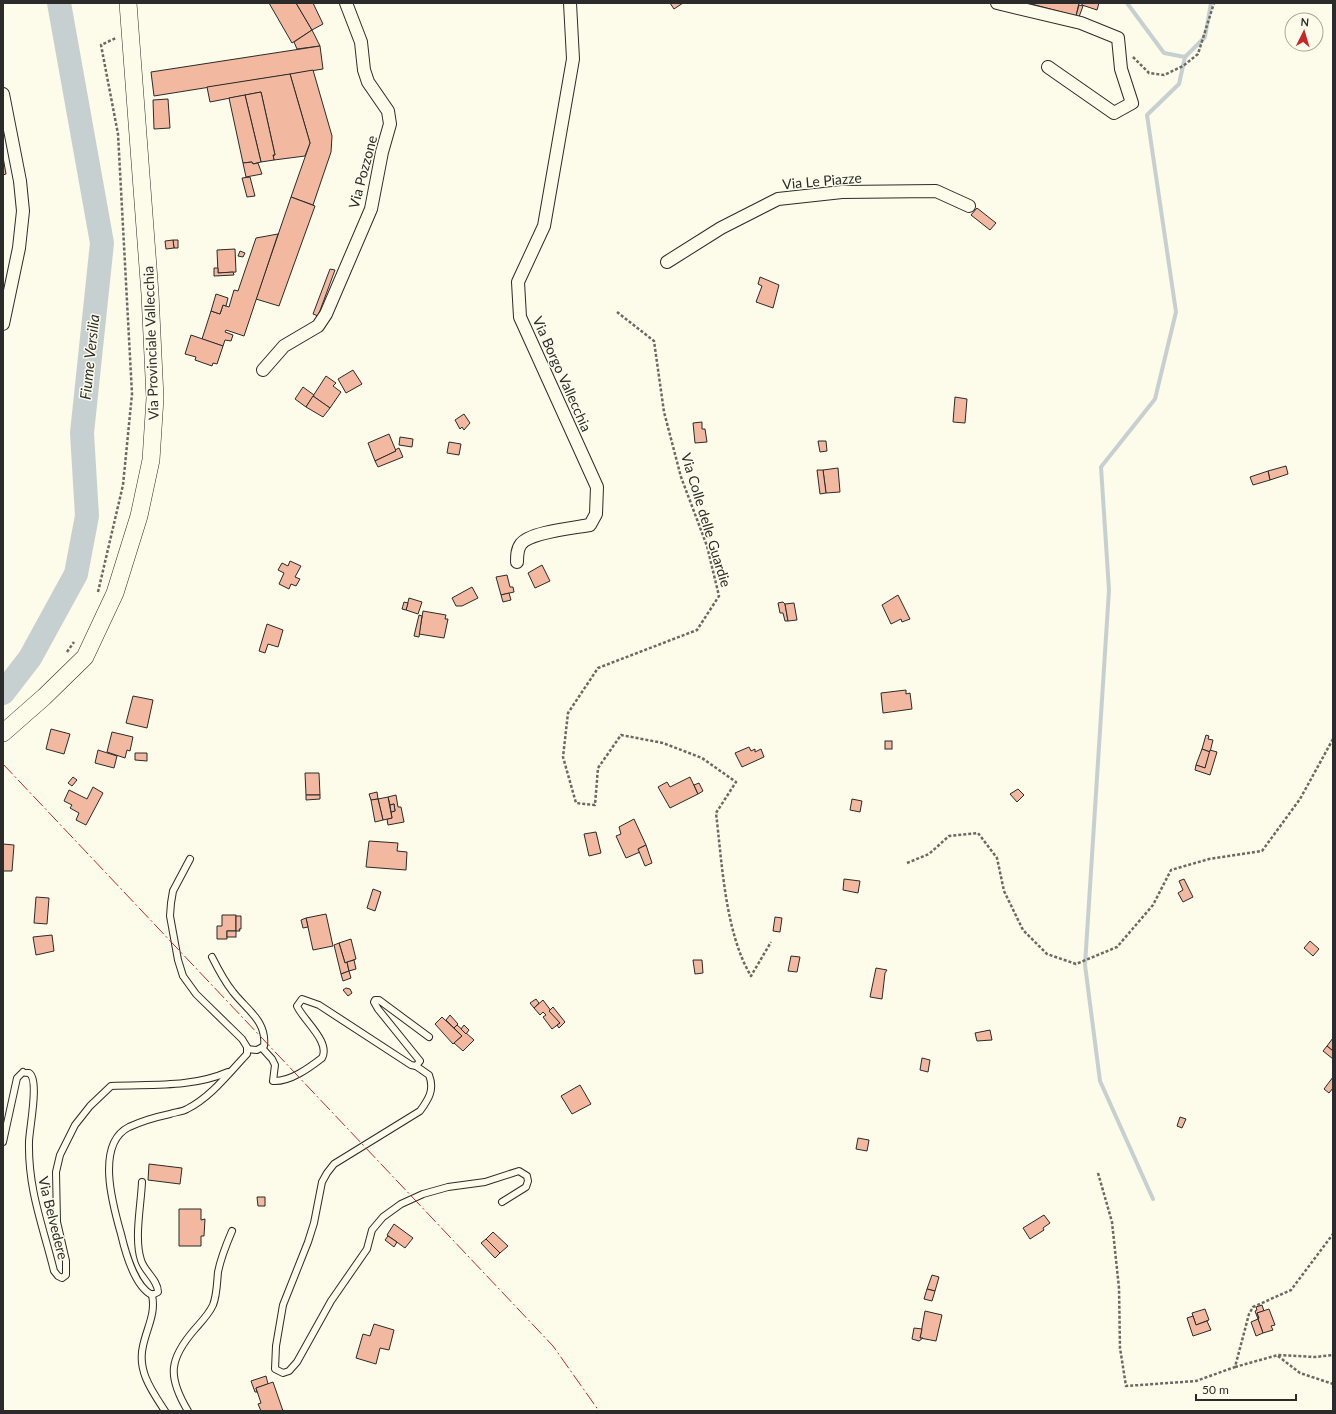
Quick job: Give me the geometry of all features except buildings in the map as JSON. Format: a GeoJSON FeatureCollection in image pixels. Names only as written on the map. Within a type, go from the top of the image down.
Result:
{"type":"FeatureCollection","features":[{"type":"Feature","properties":{"kind":"main road","name":"Via Provinciale Vallecchia"},"geometry":{"type":"LineString","coordinates":[[3,733],[44,697],[85,656],[115,593],[140,516],[151,460],[156,398],[150,294],[128,3]]}},
{"type":"Feature","properties":{"kind":"street","name":"Via Pozzone"},"geometry":{"type":"LineString","coordinates":[[263,370],[284,346],[318,326],[326,314],[371,209],[382,152],[389,132],[390,124],[388,111],[368,82],[364,70],[361,42],[346,3]]}},
{"type":"Feature","properties":{"kind":"street","name":"Via Borgo Vallecchia"},"geometry":{"type":"LineString","coordinates":[[517,562],[518,549],[526,540],[531,537],[590,525],[596,514],[597,487],[520,317],[518,282],[544,226],[573,58],[570,3]]}},
{"type":"Feature","properties":{"kind":"street"},"geometry":{"type":"LineString","coordinates":[[997,3],[1081,23],[1118,38],[1121,69],[1132,103],[1114,112],[1048,67]]}},
{"type":"Feature","properties":{"kind":"street"},"geometry":{"type":"LineString","coordinates":[[3,94],[20,181],[23,212],[18,248],[3,324]]}},
{"type":"Feature","properties":{"kind":"street","name":"Via Le Piazze"},"geometry":{"type":"LineString","coordinates":[[667,262],[721,228],[778,199],[842,192],[936,191],[969,206]]}},
{"type":"Feature","properties":{"kind":"lane"},"geometry":{"type":"LineString","coordinates":[[165,1411],[147,1384],[142,1364],[142,1347],[153,1315],[154,1305],[152,1295],[142,1287],[127,1257],[112,1202],[110,1153],[113,1144],[120,1134],[128,1127],[153,1118],[187,1109],[214,1089],[247,1054],[247,1049],[242,1039],[223,1018],[196,994],[183,976],[178,960],[170,916],[171,904],[173,891],[190,859]]}},
{"type":"Feature","properties":{"kind":"lane"},"geometry":{"type":"LineString","coordinates":[[212,957],[232,992],[252,1013],[263,1028],[266,1035],[264,1046],[262,1048],[257,1050],[247,1049]]}},
{"type":"Feature","properties":{"kind":"lane"},"geometry":{"type":"LineString","coordinates":[[262,1048],[272,1059],[274,1065],[273,1081],[282,1082],[312,1066],[322,1058],[324,1048],[314,1028],[298,1006],[299,1001],[306,999],[319,1005],[402,1060],[416,1066],[430,1075],[432,1087],[430,1098],[420,1111],[334,1164],[322,1182],[314,1223],[308,1242],[283,1305],[276,1346],[275,1369],[283,1373],[289,1371],[298,1362],[331,1301],[367,1249],[372,1230],[383,1217],[401,1204],[429,1192],[485,1182],[519,1170],[523,1172],[528,1181],[526,1186],[502,1202]]}},
{"type":"Feature","properties":{"kind":"lane"},"geometry":{"type":"LineString","coordinates":[[416,1066],[420,1063],[416,1055],[378,1009],[374,1002],[375,1000],[379,1000],[429,1037]]}},
{"type":"Feature","properties":{"kind":"lane","name":"Via Belvedere"},"geometry":{"type":"LineString","coordinates":[[3,1142],[17,1078],[23,1072],[29,1073],[32,1077],[35,1092],[29,1142],[30,1177],[54,1271],[62,1278],[66,1275],[66,1261],[57,1222],[56,1172],[60,1155],[75,1125],[90,1106],[111,1086],[173,1085],[213,1078],[232,1070]]}},
{"type":"Feature","properties":{"kind":"lane"},"geometry":{"type":"LineString","coordinates":[[142,1182],[138,1245],[141,1260],[147,1272],[157,1285],[158,1292],[152,1295]]}},
{"type":"Feature","properties":{"kind":"lane"},"geometry":{"type":"LineString","coordinates":[[188,1411],[175,1385],[174,1366],[176,1355],[184,1343],[209,1314],[214,1303],[221,1257],[232,1232]]}},
{"type":"Feature","properties":{"kind":"path"},"geometry":{"type":"LineString","coordinates":[[1118,38],[1135,60],[1149,73],[1164,75],[1183,66],[1198,54],[1214,3]]}},
{"type":"Feature","properties":{"kind":"path"},"geometry":{"type":"LineString","coordinates":[[98,593],[123,485],[132,394],[118,134],[101,45]]}},
{"type":"Feature","properties":{"kind":"path","name":"Via Colle delle Guardie"},"geometry":{"type":"LineString","coordinates":[[617,312],[654,341],[664,412],[681,477],[707,546],[719,596],[697,630],[598,668],[568,713],[563,757],[576,803],[595,805],[598,768],[620,735],[662,743],[702,758],[736,782],[716,812],[731,920],[744,964],[752,976],[772,942]]}},
{"type":"Feature","properties":{"kind":"path"},"geometry":{"type":"LineString","coordinates":[[66,653],[75,641]]}},
{"type":"Feature","properties":{"kind":"path"},"geometry":{"type":"LineString","coordinates":[[907,863],[929,854],[949,836],[978,833],[997,858],[1004,892],[1023,930],[1047,954],[1076,964],[1117,947],[1154,905],[1171,870],[1209,859],[1262,851],[1300,799],[1333,739]]}},
{"type":"Feature","properties":{"kind":"path"},"geometry":{"type":"LineString","coordinates":[[1098,1173],[1112,1222],[1119,1288],[1120,1348],[1126,1386],[1196,1381],[1235,1367],[1278,1356],[1315,1357],[1333,1354]]}},
{"type":"Feature","properties":{"kind":"path"},"geometry":{"type":"LineString","coordinates":[[1235,1367],[1249,1314],[1253,1306],[1290,1290],[1333,1234]]}},
{"type":"Feature","properties":{"kind":"path"},"geometry":{"type":"LineString","coordinates":[[1278,1356],[1300,1373],[1333,1384]]}},
{"type":"Feature","properties":{"kind":"waterway","name":"Fiume Versilia"},"geometry":{"type":"LineString","coordinates":[[3,693],[30,658],[76,574],[87,516],[82,433],[102,243],[59,3]]}},
{"type":"Feature","properties":{"kind":"waterway"},"geometry":{"type":"LineString","coordinates":[[1127,3],[1164,53],[1185,57],[1205,37],[1211,3]]}},
{"type":"Feature","properties":{"kind":"waterway"},"geometry":{"type":"LineString","coordinates":[[1153,1199],[1100,1081],[1085,965],[1109,590],[1101,467],[1155,399],[1176,312],[1147,115],[1179,84],[1185,57]]}},
{"type":"Feature","properties":{"kind":"power"},"geometry":{"type":"LineString","coordinates":[[3,764],[553,1346],[599,1411]]}}]}
